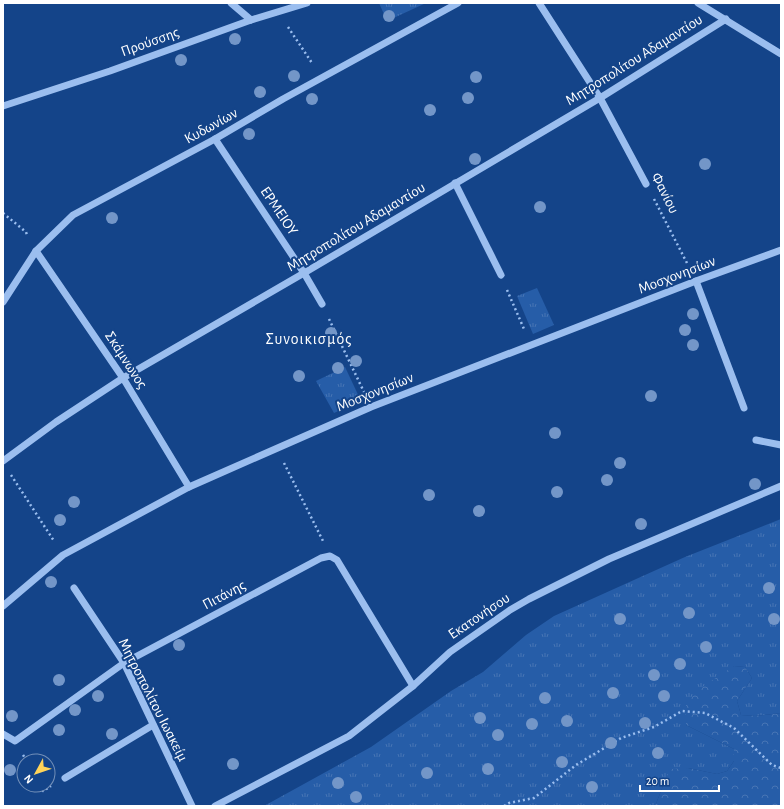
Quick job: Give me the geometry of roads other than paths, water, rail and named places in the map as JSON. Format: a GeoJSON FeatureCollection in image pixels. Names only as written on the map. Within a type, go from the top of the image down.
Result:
{"type":"FeatureCollection","features":[{"type":"Feature","properties":{"kind":"street"},"geometry":{"type":"LineString","coordinates":[[230,3],[251,20]]}},
{"type":"Feature","properties":{"kind":"street","name":"Προύσσης"},"geometry":{"type":"LineString","coordinates":[[3,106],[110,71],[251,20],[307,3]]}},
{"type":"Feature","properties":{"kind":"street","name":"Κυδωνίων"},"geometry":{"type":"LineString","coordinates":[[3,302],[36,252],[73,216],[215,139],[283,99],[458,3]]}},
{"type":"Feature","properties":{"kind":"street","name":"Φανίου"},"geometry":{"type":"LineString","coordinates":[[539,3],[600,98],[646,184]]}},
{"type":"Feature","properties":{"kind":"street"},"geometry":{"type":"LineString","coordinates":[[698,3],[781,54]]}},
{"type":"Feature","properties":{"kind":"street","name":"Μητροπολίτου Αδαμαντίου"},"geometry":{"type":"LineString","coordinates":[[3,461],[56,422],[123,378],[600,98],[726,19]]}},
{"type":"Feature","properties":{"kind":"street","name":"ΕΡΜΕΙΟΥ"},"geometry":{"type":"LineString","coordinates":[[215,139],[304,273],[322,304]]}},
{"type":"Feature","properties":{"kind":"street"},"geometry":{"type":"LineString","coordinates":[[454,183],[501,275]]}},
{"type":"Feature","properties":{"kind":"street","name":"Μοσχονησίων"},"geometry":{"type":"LineString","coordinates":[[3,606],[63,555],[189,487],[371,407],[530,344],[781,250]]}},
{"type":"Feature","properties":{"kind":"street","name":"Σκάμνωνος"},"geometry":{"type":"LineString","coordinates":[[36,252],[123,378],[189,487]]}},
{"type":"Feature","properties":{"kind":"street"},"geometry":{"type":"LineString","coordinates":[[696,281],[744,408]]}},
{"type":"Feature","properties":{"kind":"street"},"geometry":{"type":"LineString","coordinates":[[756,440],[781,445]]}},
{"type":"Feature","properties":{"kind":"street","name":"Εκατονήσου"},"geometry":{"type":"LineString","coordinates":[[215,806],[349,736],[413,686],[450,652],[529,598],[609,559],[781,486]]}},
{"type":"Feature","properties":{"kind":"street","name":"Πιτάνης"},"geometry":{"type":"LineString","coordinates":[[3,734],[15,741],[124,663],[321,558],[330,556],[337,560],[413,686]]}},
{"type":"Feature","properties":{"kind":"street","name":"Μητροπολίτου Ιωακείμ"},"geometry":{"type":"LineString","coordinates":[[74,588],[124,663],[192,806]]}},
{"type":"Feature","properties":{"kind":"street"},"geometry":{"type":"LineString","coordinates":[[65,778],[153,725]]}},
{"type":"Feature","properties":{"kind":"district","name":"Συνοικισμός"},"geometry":{"type":"Point","coordinates":[309,339]}}]}
